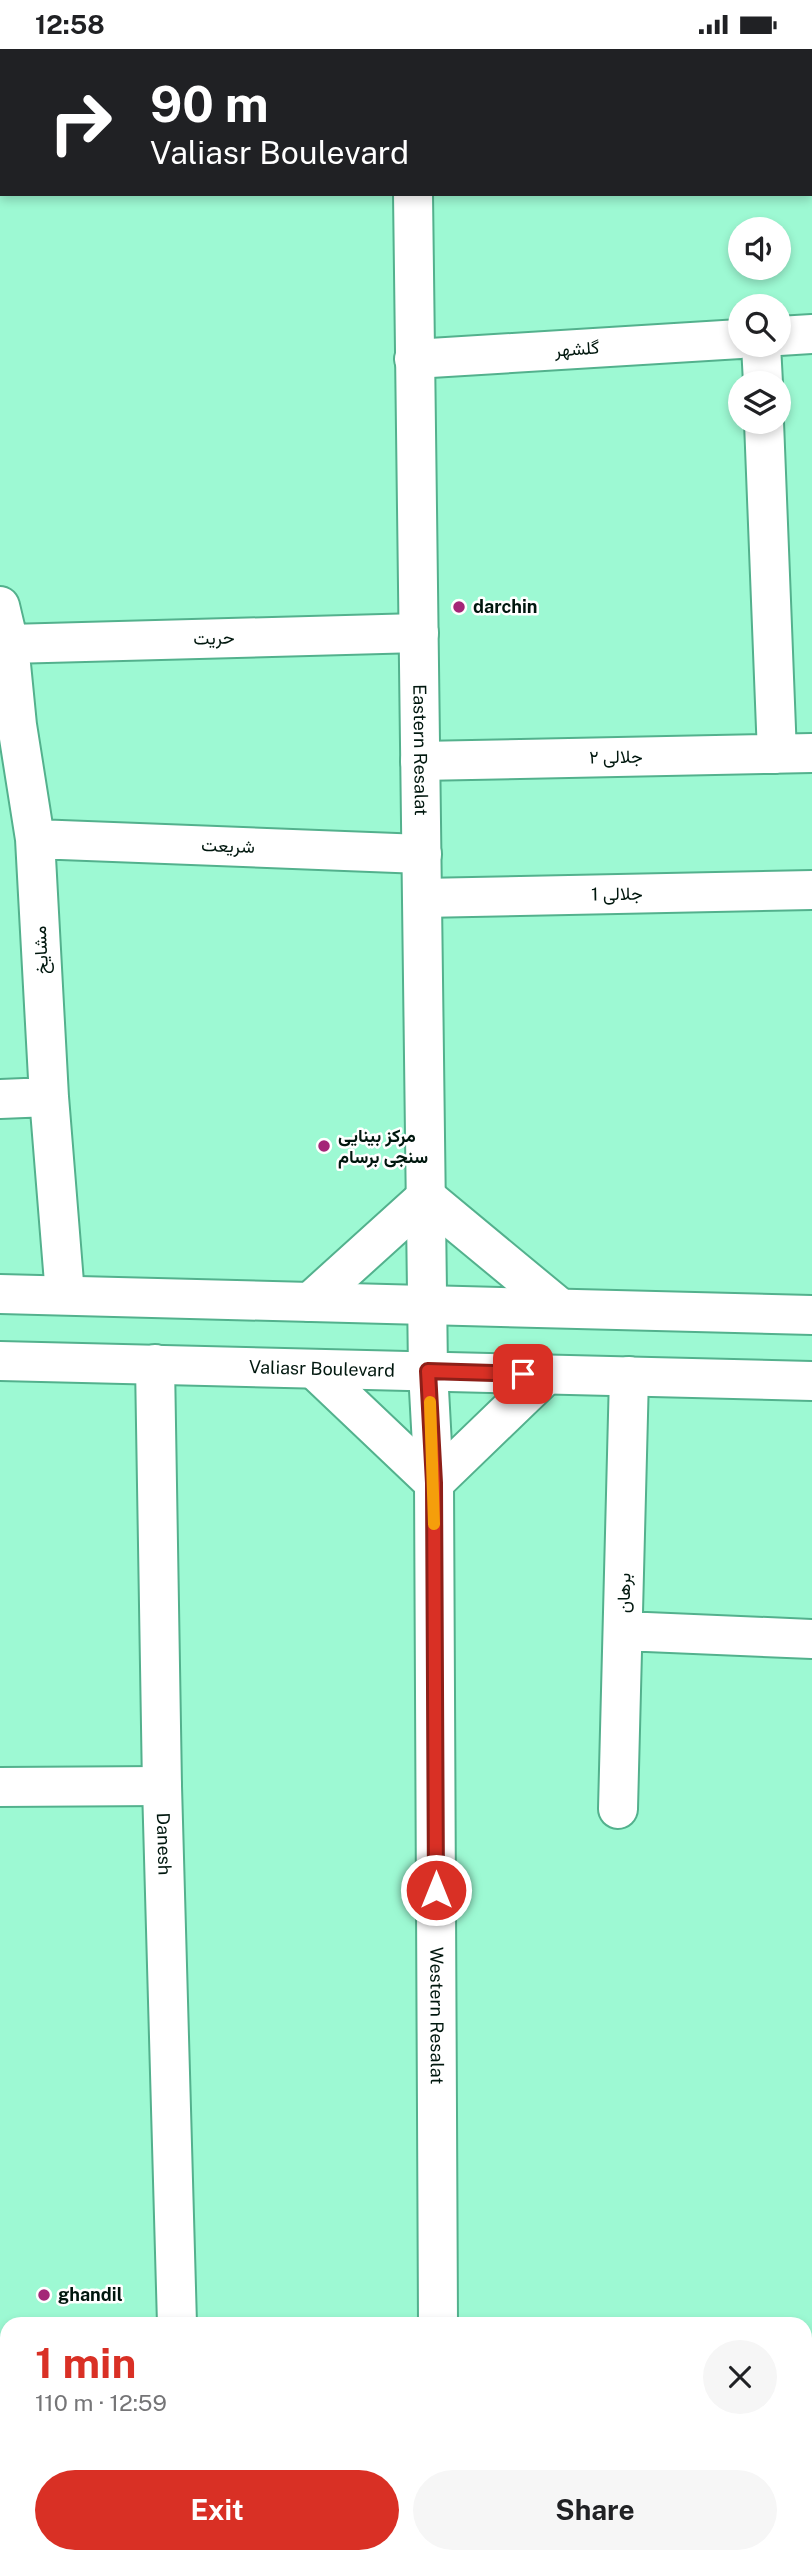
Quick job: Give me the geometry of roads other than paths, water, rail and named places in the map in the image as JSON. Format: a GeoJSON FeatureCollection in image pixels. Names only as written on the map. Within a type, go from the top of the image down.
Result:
{"type":"FeatureCollection","features":[{"type":"Feature","properties":{"kind":"street","name":"Eastern Resalat"},"geometry":{"type":"LineString","coordinates":[[412,196],[428,1371]]}},
{"type":"Feature","properties":{"kind":"street"},"geometry":{"type":"LineString","coordinates":[[791,335],[812,334]]}},
{"type":"Feature","properties":{"kind":"street","name":"گلشهر"},"geometry":{"type":"LineString","coordinates":[[414,359],[728,340]]}},
{"type":"Feature","properties":{"kind":"street"},"geometry":{"type":"LineString","coordinates":[[765,434],[794,754]]}},
{"type":"Feature","properties":{"kind":"street","name":"مشایخ"},"geometry":{"type":"LineString","coordinates":[[0,606],[9,644],[8,725],[35,839],[49,1097],[65,1295]]}},
{"type":"Feature","properties":{"kind":"street","name":"حریت"},"geometry":{"type":"LineString","coordinates":[[9,644],[418,633]]}},
{"type":"Feature","properties":{"kind":"street","name":"جلالی ۲"},"geometry":{"type":"LineString","coordinates":[[420,761],[794,754]]}},
{"type":"Feature","properties":{"kind":"street","name":"شریعت"},"geometry":{"type":"LineString","coordinates":[[35,839],[422,854]]}},
{"type":"Feature","properties":{"kind":"street","name":"جلالی 1"},"geometry":{"type":"LineString","coordinates":[[422,898],[812,890]]}},
{"type":"Feature","properties":{"kind":"street"},"geometry":{"type":"LineString","coordinates":[[0,1099],[49,1097]]}},
{"type":"Feature","properties":{"kind":"street"},"geometry":{"type":"LineString","coordinates":[[310,1302],[426,1197],[560,1308]]}},
{"type":"Feature","properties":{"kind":"street"},"geometry":{"type":"LineString","coordinates":[[0,1294],[812,1315]]}},
{"type":"Feature","properties":{"kind":"street","name":"Valiasr Boulevard"},"geometry":{"type":"LineString","coordinates":[[0,1361],[812,1381]]}},
{"type":"Feature","properties":{"kind":"street","name":"Danesh"},"geometry":{"type":"LineString","coordinates":[[155,1364],[162,1786],[177,2317]]}},
{"type":"Feature","properties":{"kind":"street"},"geometry":{"type":"LineString","coordinates":[[315,1370],[434,1483],[547,1374]]}},
{"type":"Feature","properties":{"kind":"street","name":"Western Resalat"},"geometry":{"type":"LineString","coordinates":[[428,1371],[434,1483],[438,2317]]}},
{"type":"Feature","properties":{"kind":"street","name":"برهان"},"geometry":{"type":"LineString","coordinates":[[618,1809],[629,1376]]}},
{"type":"Feature","properties":{"kind":"street"},"geometry":{"type":"LineString","coordinates":[[623,1631],[812,1639]]}},
{"type":"Feature","properties":{"kind":"street"},"geometry":{"type":"LineString","coordinates":[[0,1787],[162,1786]]}},
{"type":"Feature","properties":{"kind":"place","name":"darchin"},"geometry":{"type":"Point","coordinates":[459,607]}},
{"type":"Feature","properties":{"kind":"place","name":"مرکز بینایی سنجی برسام"},"geometry":{"type":"Point","coordinates":[324,1146]}},
{"type":"Feature","properties":{"kind":"place","name":"ghandil"},"geometry":{"type":"Point","coordinates":[44,2295]}}]}
